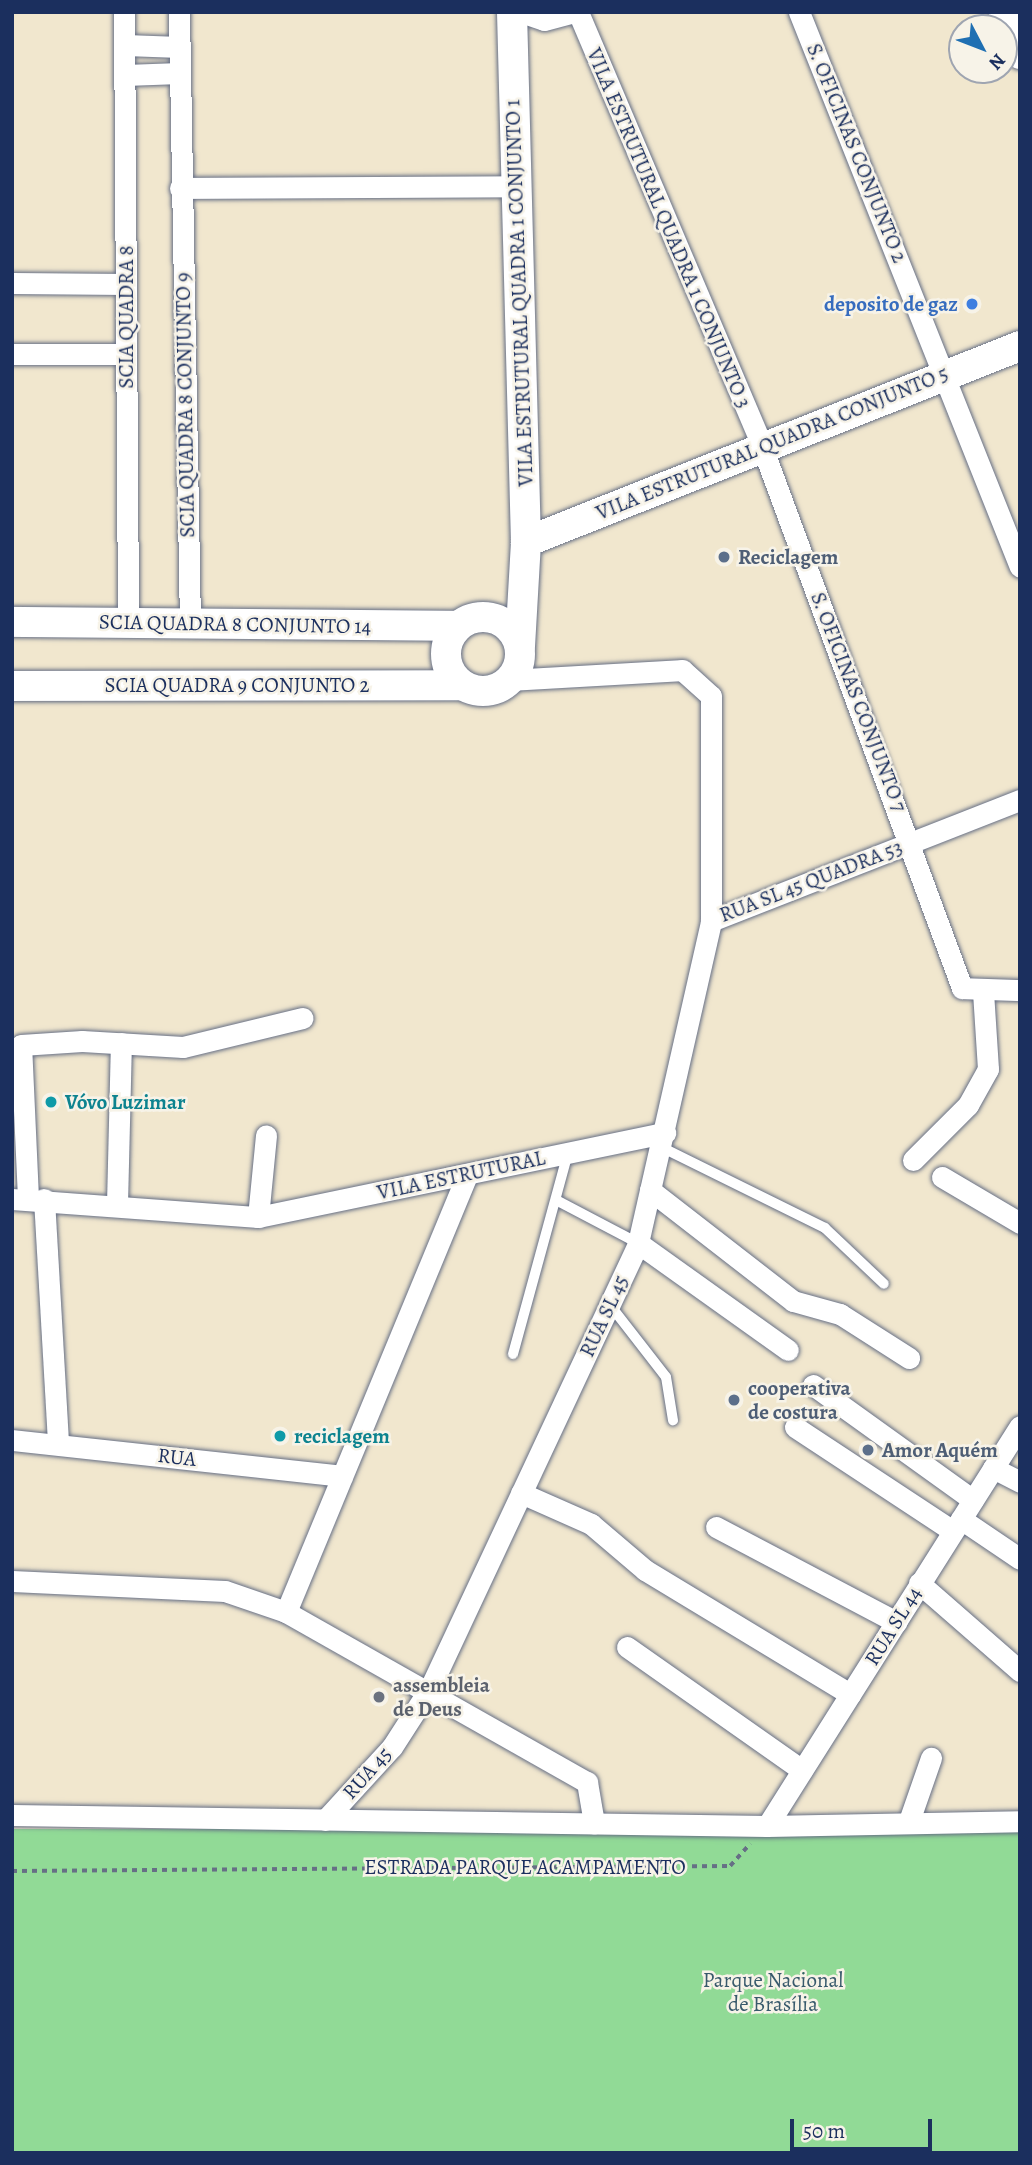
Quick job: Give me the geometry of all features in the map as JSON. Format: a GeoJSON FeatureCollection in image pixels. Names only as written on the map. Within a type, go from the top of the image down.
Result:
{"type":"FeatureCollection","features":[{"type":"Feature","properties":{"kind":"street","name":"SCIA QUADRA 8"},"geometry":{"type":"LineString","coordinates":[[124,12],[128,622]]}},
{"type":"Feature","properties":{"kind":"street","name":"SCIA QUADRA 8 CONJUNTO 9"},"geometry":{"type":"LineString","coordinates":[[179,12],[180,188],[190,622]]}},
{"type":"Feature","properties":{"kind":"street","name":"VILA ESTRUTURAL QUADRA 1 CONJUNTO 1"},"geometry":{"type":"LineString","coordinates":[[512,12],[526,542],[520,646]]}},
{"type":"Feature","properties":{"kind":"street"},"geometry":{"type":"LineString","coordinates":[[521,12],[544,20],[575,12]]}},
{"type":"Feature","properties":{"kind":"street","name":"VILA ESTRUTURAL QUADRA 1 CONJUNTO 3"},"geometry":{"type":"LineString","coordinates":[[575,12],[761,444]]}},
{"type":"Feature","properties":{"kind":"street","name":"S. OFICINAS CONJUNTO 2"},"geometry":{"type":"LineString","coordinates":[[799,12],[947,372],[1020,568]]}},
{"type":"Feature","properties":{"kind":"street"},"geometry":{"type":"LineString","coordinates":[[1005,13],[1020,54]]}},
{"type":"Feature","properties":{"kind":"street"},"geometry":{"type":"LineString","coordinates":[[125,45],[180,47]]}},
{"type":"Feature","properties":{"kind":"street"},"geometry":{"type":"LineString","coordinates":[[125,75],[180,73]]}},
{"type":"Feature","properties":{"kind":"street"},"geometry":{"type":"LineString","coordinates":[[180,188],[515,186]]}},
{"type":"Feature","properties":{"kind":"street"},"geometry":{"type":"LineString","coordinates":[[12,283],[126,284]]}},
{"type":"Feature","properties":{"kind":"street","name":"VILA ESTRUTURAL QUADRA CONJUNTO 5"},"geometry":{"type":"LineString","coordinates":[[526,542],[761,444],[1020,346]]}},
{"type":"Feature","properties":{"kind":"street"},"geometry":{"type":"LineString","coordinates":[[12,354],[126,354]]}},
{"type":"Feature","properties":{"kind":"street","name":"S. OFICINAS CONJUNTO 7"},"geometry":{"type":"LineString","coordinates":[[761,444],[912,842],[962,988],[984,991]]}},
{"type":"Feature","properties":{"kind":"street"},"geometry":{"type":"LineString","coordinates":[[469,622],[505,623],[520,646],[510,680],[487,691],[462,685],[446,656],[469,622],[508,600],[524,575]]}},
{"type":"Feature","properties":{"kind":"street","name":"SCIA QUADRA 8 CONJUNTO 14"},"geometry":{"type":"LineString","coordinates":[[12,622],[469,622]]}},
{"type":"Feature","properties":{"kind":"street","name":"RUA SL 45"},"geometry":{"type":"LineString","coordinates":[[430,1688],[638,1242],[711,921],[711,696],[682,670],[510,680]]}},
{"type":"Feature","properties":{"kind":"street","name":"SCIA QUADRA 9 CONJUNTO 2"},"geometry":{"type":"LineString","coordinates":[[12,686],[462,685]]}},
{"type":"Feature","properties":{"kind":"street","name":"RUA SL 45 QUADRA 53"},"geometry":{"type":"LineString","coordinates":[[711,921],[1020,800]]}},
{"type":"Feature","properties":{"kind":"street"},"geometry":{"type":"LineString","coordinates":[[913,1160],[968,1105],[988,1069],[984,991],[1020,990]]}},
{"type":"Feature","properties":{"kind":"street"},"geometry":{"type":"LineString","coordinates":[[58,1444],[28,1199],[21,1045],[121,1043],[183,1047],[303,1018]]}},
{"type":"Feature","properties":{"kind":"street"},"geometry":{"type":"LineString","coordinates":[[117,1204],[121,1043]]}},
{"type":"Feature","properties":{"kind":"street"},"geometry":{"type":"LineString","coordinates":[[258,1217],[266,1135]]}},
{"type":"Feature","properties":{"kind":"street","name":"VILA ESTRUTURAL"},"geometry":{"type":"LineString","coordinates":[[28,1199],[258,1217],[568,1153],[663,1140]]}},
{"type":"Feature","properties":{"kind":"street"},"geometry":{"type":"LineString","coordinates":[[286,1612],[467,1174]]}},
{"type":"Feature","properties":{"kind":"street"},"geometry":{"type":"LineString","coordinates":[[942,1177],[1020,1223]]}},
{"type":"Feature","properties":{"kind":"street"},"geometry":{"type":"LineString","coordinates":[[650,1190],[793,1301],[840,1314],[909,1358]]}},
{"type":"Feature","properties":{"kind":"street"},"geometry":{"type":"LineString","coordinates":[[638,1242],[788,1350]]}},
{"type":"Feature","properties":{"kind":"street"},"geometry":{"type":"LineString","coordinates":[[813,1385],[973,1500]]}},
{"type":"Feature","properties":{"kind":"street","name":"RUA SL 44"},"geometry":{"type":"LineString","coordinates":[[767,1826],[1020,1426]]}},
{"type":"Feature","properties":{"kind":"street"},"geometry":{"type":"LineString","coordinates":[[795,1427],[957,1525],[1020,1559]]}},
{"type":"Feature","properties":{"kind":"street","name":"RUA"},"geometry":{"type":"LineString","coordinates":[[12,1440],[342,1476]]}},
{"type":"Feature","properties":{"kind":"street"},"geometry":{"type":"LineString","coordinates":[[993,1468],[1020,1482]]}},
{"type":"Feature","properties":{"kind":"street"},"geometry":{"type":"LineString","coordinates":[[521,1493],[591,1524],[645,1570],[850,1695]]}},
{"type":"Feature","properties":{"kind":"street"},"geometry":{"type":"LineString","coordinates":[[716,1527],[896,1622]]}},
{"type":"Feature","properties":{"kind":"street"},"geometry":{"type":"LineString","coordinates":[[12,1581],[225,1591],[286,1612],[430,1688],[587,1782],[594,1823]]}},
{"type":"Feature","properties":{"kind":"street"},"geometry":{"type":"LineString","coordinates":[[919,1583],[1020,1671]]}},
{"type":"Feature","properties":{"kind":"street"},"geometry":{"type":"LineString","coordinates":[[627,1647],[802,1770]]}},
{"type":"Feature","properties":{"kind":"street","name":"RUA 45"},"geometry":{"type":"LineString","coordinates":[[325,1820],[391,1747],[430,1688]]}},
{"type":"Feature","properties":{"kind":"street"},"geometry":{"type":"LineString","coordinates":[[909,1821],[930,1758]]}},
{"type":"Feature","properties":{"kind":"street"},"geometry":{"type":"LineString","coordinates":[[12,1815],[767,1826],[909,1821],[1020,1821]]}},
{"type":"Feature","properties":{"kind":"lane"},"geometry":{"type":"LineString","coordinates":[[663,1140],[825,1228],[884,1283]]}},
{"type":"Feature","properties":{"kind":"lane"},"geometry":{"type":"LineString","coordinates":[[513,1354],[568,1153]]}},
{"type":"Feature","properties":{"kind":"lane"},"geometry":{"type":"LineString","coordinates":[[556,1200],[638,1242]]}},
{"type":"Feature","properties":{"kind":"lane"},"geometry":{"type":"LineString","coordinates":[[610,1305],[666,1377],[673,1420]]}},
{"type":"Feature","properties":{"kind":"path","name":"ESTRADA PARQUE ACAMPAMENTO"},"geometry":{"type":"LineString","coordinates":[[12,1871],[730,1866],[767,1826]]}},
{"type":"Feature","properties":{"kind":"green space","name":"Parque Nacional de Brasília"},"geometry":{"type":"Polygon","coordinates":[[[12,1829],[1020,1829],[1020,2153],[12,2153],[12,1829]]]}},
{"type":"Feature","properties":{"kind":"place","name":"deposito de gaz"},"geometry":{"type":"Point","coordinates":[972,304]}},
{"type":"Feature","properties":{"kind":"place","name":"Reciclagem"},"geometry":{"type":"Point","coordinates":[724,557]}},
{"type":"Feature","properties":{"kind":"place","name":"Vóvo Luzimar"},"geometry":{"type":"Point","coordinates":[51,1102]}},
{"type":"Feature","properties":{"kind":"place","name":"cooperativa de costura"},"geometry":{"type":"Point","coordinates":[734,1400]}},
{"type":"Feature","properties":{"kind":"place","name":"reciclagem"},"geometry":{"type":"Point","coordinates":[280,1436]}},
{"type":"Feature","properties":{"kind":"place","name":"Amor Aquém"},"geometry":{"type":"Point","coordinates":[868,1450]}},
{"type":"Feature","properties":{"kind":"place","name":"assembleia de Deus"},"geometry":{"type":"Point","coordinates":[379,1697]}}]}
